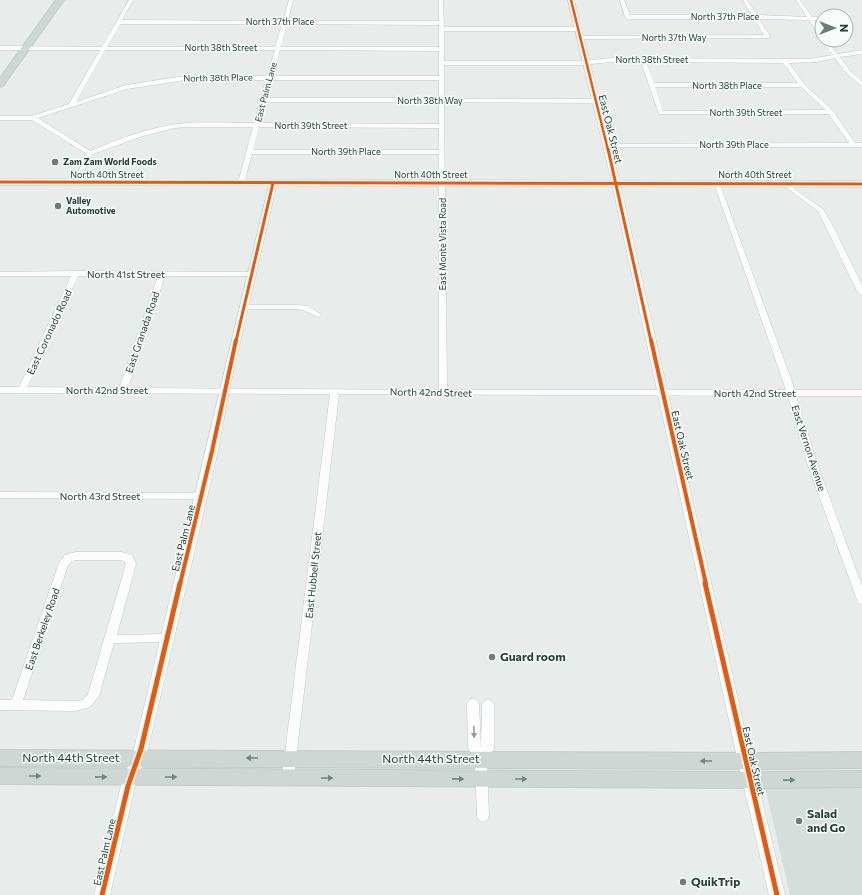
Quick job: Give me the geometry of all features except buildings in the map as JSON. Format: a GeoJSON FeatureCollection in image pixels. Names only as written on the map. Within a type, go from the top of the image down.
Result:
{"type":"FeatureCollection","features":[{"type":"Feature","properties":{"kind":"main road"},"geometry":{"type":"LineString","coordinates":[[0,84],[60,0]]}},
{"type":"Feature","properties":{"kind":"main road","name":"North 40th Street"},"geometry":{"type":"LineString","coordinates":[[0,182],[862,184]]}},
{"type":"Feature","properties":{"kind":"main road","name":"North 44th Street"},"geometry":{"type":"LineString","coordinates":[[0,758],[291,758],[482,769],[750,780],[862,779]]}},
{"type":"Feature","properties":{"kind":"main road","name":"North 44th Street"},"geometry":{"type":"LineString","coordinates":[[0,776],[288,777],[482,769],[745,761],[862,760]]}},
{"type":"Feature","properties":{"kind":"street"},"geometry":{"type":"LineString","coordinates":[[72,104],[131,0]]}},
{"type":"Feature","properties":{"kind":"street","name":"East Palm Lane"},"geometry":{"type":"LineString","coordinates":[[241,183],[291,0]]}},
{"type":"Feature","properties":{"kind":"street","name":"East Monte Vista Road"},"geometry":{"type":"LineString","coordinates":[[441,0],[443,392]]}},
{"type":"Feature","properties":{"kind":"street","name":"East Oak Street"},"geometry":{"type":"LineString","coordinates":[[571,0],[616,183],[745,761],[777,895]]}},
{"type":"Feature","properties":{"kind":"street","name":"North 37th Place"},"geometry":{"type":"LineString","coordinates":[[622,0],[628,17],[814,18]]}},
{"type":"Feature","properties":{"kind":"street"},"geometry":{"type":"LineString","coordinates":[[745,0],[756,17]]}},
{"type":"Feature","properties":{"kind":"street"},"geometry":{"type":"LineString","coordinates":[[798,0],[814,24]]}},
{"type":"Feature","properties":{"kind":"street","name":"North 37th Way"},"geometry":{"type":"LineString","coordinates":[[581,38],[767,38],[756,17]]}},
{"type":"Feature","properties":{"kind":"street","name":"North 37th Place"},"geometry":{"type":"LineString","coordinates":[[118,22],[442,23]]}},
{"type":"Feature","properties":{"kind":"street"},"geometry":{"type":"LineString","coordinates":[[442,29],[579,29]]}},
{"type":"Feature","properties":{"kind":"street","name":"North 38th Street"},"geometry":{"type":"LineString","coordinates":[[0,48],[442,49]]}},
{"type":"Feature","properties":{"kind":"street"},"geometry":{"type":"LineString","coordinates":[[830,48],[849,72],[862,84]]}},
{"type":"Feature","properties":{"kind":"street","name":"North 38th Street"},"geometry":{"type":"LineString","coordinates":[[442,63],[586,62],[612,60],[785,61],[816,60],[830,58],[849,52],[862,52]]}},
{"type":"Feature","properties":{"kind":"street"},"geometry":{"type":"LineString","coordinates":[[643,60],[652,86]]}},
{"type":"Feature","properties":{"kind":"street"},"geometry":{"type":"LineString","coordinates":[[785,61],[802,85],[830,112],[853,145]]}},
{"type":"Feature","properties":{"kind":"street","name":"North 38th Place"},"geometry":{"type":"LineString","coordinates":[[0,118],[33,118],[126,87],[163,80],[192,77],[442,78]]}},
{"type":"Feature","properties":{"kind":"street","name":"North 38th Place"},"geometry":{"type":"LineString","coordinates":[[652,86],[802,85]]}},
{"type":"Feature","properties":{"kind":"street","name":"North 39th Street"},"geometry":{"type":"LineString","coordinates":[[652,86],[662,113],[830,112]]}},
{"type":"Feature","properties":{"kind":"street","name":"North 38th Way"},"geometry":{"type":"LineString","coordinates":[[264,100],[596,101]]}},
{"type":"Feature","properties":{"kind":"street"},"geometry":{"type":"LineString","coordinates":[[33,118],[90,153],[75,183]]}},
{"type":"Feature","properties":{"kind":"street","name":"North 39th Street"},"geometry":{"type":"LineString","coordinates":[[90,153],[128,137],[172,127],[442,126]]}},
{"type":"Feature","properties":{"kind":"street","name":"North 39th Place"},"geometry":{"type":"LineString","coordinates":[[606,144],[862,145]]}},
{"type":"Feature","properties":{"kind":"street","name":"North 39th Place"},"geometry":{"type":"LineString","coordinates":[[250,152],[442,152]]}},
{"type":"Feature","properties":{"kind":"street","name":"East Palm Lane"},"geometry":{"type":"LineString","coordinates":[[102,895],[138,759],[201,496],[272,183]]}},
{"type":"Feature","properties":{"kind":"street","name":"East Vernon Avenue"},"geometry":{"type":"LineString","coordinates":[[717,183],[792,392],[812,463],[862,600]]}},
{"type":"Feature","properties":{"kind":"street"},"geometry":{"type":"LineString","coordinates":[[788,183],[789,187],[796,193],[821,210],[862,293]]}},
{"type":"Feature","properties":{"kind":"street","name":"East Coronado Road"},"geometry":{"type":"LineString","coordinates":[[22,390],[76,273]]}},
{"type":"Feature","properties":{"kind":"street","name":"North 41st Street"},"geometry":{"type":"LineString","coordinates":[[0,274],[251,274]]}},
{"type":"Feature","properties":{"kind":"street","name":"East Granada Road"},"geometry":{"type":"LineString","coordinates":[[123,390],[162,274]]}},
{"type":"Feature","properties":{"kind":"street"},"geometry":{"type":"LineString","coordinates":[[244,307],[297,307],[305,308],[318,315]]}},
{"type":"Feature","properties":{"kind":"street","name":"North 42nd Street"},"geometry":{"type":"LineString","coordinates":[[0,390],[663,393],[862,392]]}},
{"type":"Feature","properties":{"kind":"street","name":"East Hubbell Street"},"geometry":{"type":"LineString","coordinates":[[288,777],[335,391]]}},
{"type":"Feature","properties":{"kind":"street","name":"North 43rd Street"},"geometry":{"type":"LineString","coordinates":[[0,495],[201,496]]}},
{"type":"Feature","properties":{"kind":"street","name":"East Berkeley Road"},"geometry":{"type":"LineString","coordinates":[[76,556],[121,556],[128,558],[131,564],[110,639],[94,696],[86,704],[75,706],[16,705],[64,563],[69,558],[76,556]]}},
{"type":"Feature","properties":{"kind":"street"},"geometry":{"type":"LineString","coordinates":[[110,639],[167,638]]}},
{"type":"Feature","properties":{"kind":"street"},"geometry":{"type":"LineString","coordinates":[[473,703],[474,748],[482,769]]}},
{"type":"Feature","properties":{"kind":"street"},"geometry":{"type":"LineString","coordinates":[[483,816],[482,769],[488,748],[488,704]]}},
{"type":"Feature","properties":{"kind":"street"},"geometry":{"type":"LineString","coordinates":[[0,705],[16,705]]}},
{"type":"Feature","properties":{"kind":"shaded area"},"geometry":{"type":"Polygon","coordinates":[[[765,787],[862,788],[862,895],[790,895],[765,787]]]}},
{"type":"Feature","properties":{"kind":"cycle path"},"geometry":{"type":"LineString","coordinates":[[571,0],[615,179],[742,748],[777,895]]}},
{"type":"Feature","properties":{"kind":"cycle path"},"geometry":{"type":"LineString","coordinates":[[0,182],[862,184]]}},
{"type":"Feature","properties":{"kind":"cycle path"},"geometry":{"type":"LineString","coordinates":[[102,895],[128,786],[141,749],[212,451],[224,390],[273,183]]}},
{"type":"Feature","properties":{"kind":"place","name":"Zam Zam World Foods"},"geometry":{"type":"Point","coordinates":[55,162]}},
{"type":"Feature","properties":{"kind":"place","name":"Valley Automotive"},"geometry":{"type":"Point","coordinates":[58,206]}},
{"type":"Feature","properties":{"kind":"place","name":"Guard room"},"geometry":{"type":"Point","coordinates":[492,657]}},
{"type":"Feature","properties":{"kind":"place","name":"Salad and Go"},"geometry":{"type":"Point","coordinates":[799,821]}},
{"type":"Feature","properties":{"kind":"place","name":"QuikTrip"},"geometry":{"type":"Point","coordinates":[683,882]}}]}
